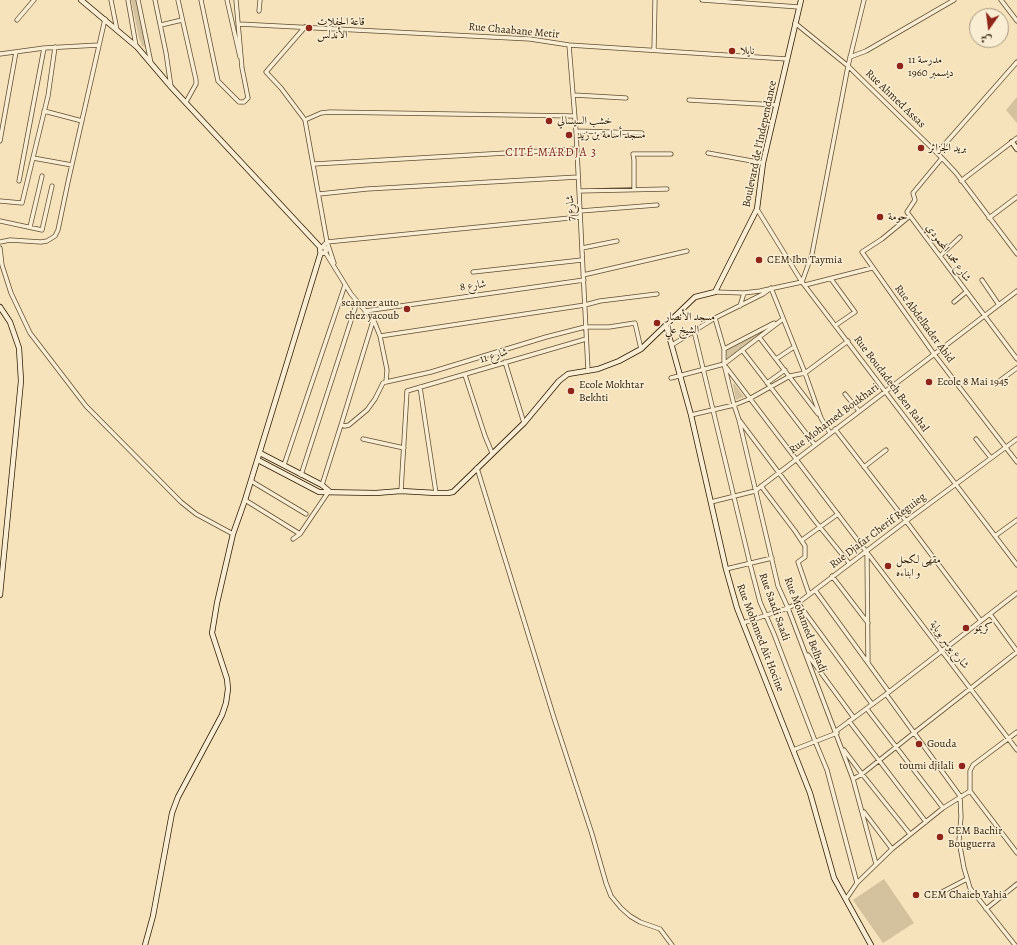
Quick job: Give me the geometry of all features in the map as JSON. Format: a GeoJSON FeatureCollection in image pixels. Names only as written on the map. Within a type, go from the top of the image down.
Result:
{"type":"FeatureCollection","features":[{"type":"Feature","properties":{"kind":"street"},"geometry":{"type":"LineString","coordinates":[[17,20],[34,0]]}},
{"type":"Feature","properties":{"kind":"street"},"geometry":{"type":"LineString","coordinates":[[81,0],[136,46],[172,88],[322,250],[357,302],[374,320],[380,336],[387,370],[386,382]]}},
{"type":"Feature","properties":{"kind":"street"},"geometry":{"type":"LineString","coordinates":[[111,0],[117,30]]}},
{"type":"Feature","properties":{"kind":"street"},"geometry":{"type":"LineString","coordinates":[[128,0],[136,46]]}},
{"type":"Feature","properties":{"kind":"street"},"geometry":{"type":"LineString","coordinates":[[138,0],[151,64]]}},
{"type":"Feature","properties":{"kind":"street"},"geometry":{"type":"LineString","coordinates":[[155,0],[172,88]]}},
{"type":"Feature","properties":{"kind":"street"},"geometry":{"type":"LineString","coordinates":[[178,0],[196,80],[196,84],[186,102]]}},
{"type":"Feature","properties":{"kind":"street"},"geometry":{"type":"LineString","coordinates":[[201,0],[218,81],[239,102],[244,102],[248,98],[227,0]]}},
{"type":"Feature","properties":{"kind":"street"},"geometry":{"type":"LineString","coordinates":[[236,0],[242,68]]}},
{"type":"Feature","properties":{"kind":"street"},"geometry":{"type":"LineString","coordinates":[[259,11],[260,0]]}},
{"type":"Feature","properties":{"kind":"street"},"geometry":{"type":"LineString","coordinates":[[654,50],[655,0]]}},
{"type":"Feature","properties":{"kind":"street"},"geometry":{"type":"LineString","coordinates":[[702,0],[799,7]]}},
{"type":"Feature","properties":{"kind":"street","name":"Boulevard de l'Independance"},"geometry":{"type":"LineString","coordinates":[[715,292],[757,209],[763,163],[801,0]]}},
{"type":"Feature","properties":{"kind":"street"},"geometry":{"type":"LineString","coordinates":[[804,283],[812,254],[848,66],[864,0]]}},
{"type":"Feature","properties":{"kind":"street"},"geometry":{"type":"LineString","coordinates":[[850,57],[866,51],[954,0]]}},
{"type":"Feature","properties":{"kind":"street"},"geometry":{"type":"LineString","coordinates":[[1001,0],[1017,21]]}},
{"type":"Feature","properties":{"kind":"street"},"geometry":{"type":"LineString","coordinates":[[0,242],[10,240],[48,241],[55,236],[58,230],[105,19]]}},
{"type":"Feature","properties":{"kind":"street"},"geometry":{"type":"LineString","coordinates":[[161,25],[182,20]]}},
{"type":"Feature","properties":{"kind":"street","name":"Rue Ahmed Assas"},"geometry":{"type":"LineString","coordinates":[[795,23],[848,66],[942,158],[956,173],[1017,254]]}},
{"type":"Feature","properties":{"kind":"street","name":"Rue Chaabane Metir"},"geometry":{"type":"LineString","coordinates":[[239,24],[530,39],[569,45],[787,59]]}},
{"type":"Feature","properties":{"kind":"street"},"geometry":{"type":"LineString","coordinates":[[305,27],[266,72],[281,88],[305,120],[328,242],[336,270]]}},
{"type":"Feature","properties":{"kind":"street"},"geometry":{"type":"LineString","coordinates":[[0,54],[55,47],[99,45]]}},
{"type":"Feature","properties":{"kind":"street","name":"شارع 7"},"geometry":{"type":"LineString","coordinates":[[569,45],[574,95],[588,370]]}},
{"type":"Feature","properties":{"kind":"street"},"geometry":{"type":"LineString","coordinates":[[0,201],[22,203],[44,111],[55,47]]}},
{"type":"Feature","properties":{"kind":"street"},"geometry":{"type":"LineString","coordinates":[[19,181],[44,48]]}},
{"type":"Feature","properties":{"kind":"street"},"geometry":{"type":"LineString","coordinates":[[0,141],[16,52]]}},
{"type":"Feature","properties":{"kind":"street"},"geometry":{"type":"LineString","coordinates":[[937,154],[1017,62]]}},
{"type":"Feature","properties":{"kind":"street"},"geometry":{"type":"LineString","coordinates":[[574,95],[626,98]]}},
{"type":"Feature","properties":{"kind":"street"},"geometry":{"type":"LineString","coordinates":[[689,100],[777,105]]}},
{"type":"Feature","properties":{"kind":"street"},"geometry":{"type":"LineString","coordinates":[[44,111],[82,121]]}},
{"type":"Feature","properties":{"kind":"street"},"geometry":{"type":"LineString","coordinates":[[305,120],[321,113],[330,112],[574,116]]}},
{"type":"Feature","properties":{"kind":"street"},"geometry":{"type":"LineString","coordinates":[[576,131],[642,133]]}},
{"type":"Feature","properties":{"kind":"street"},"geometry":{"type":"LineString","coordinates":[[961,181],[1017,138]]}},
{"type":"Feature","properties":{"kind":"street"},"geometry":{"type":"LineString","coordinates":[[1012,142],[1017,149]]}},
{"type":"Feature","properties":{"kind":"street"},"geometry":{"type":"LineString","coordinates":[[314,164],[576,149]]}},
{"type":"Feature","properties":{"kind":"street"},"geometry":{"type":"LineString","coordinates":[[708,153],[763,163]]}},
{"type":"Feature","properties":{"kind":"street"},"geometry":{"type":"LineString","coordinates":[[634,189],[633,154],[672,154]]}},
{"type":"Feature","properties":{"kind":"street"},"geometry":{"type":"LineString","coordinates":[[33,158],[72,165]]}},
{"type":"Feature","properties":{"kind":"street"},"geometry":{"type":"LineString","coordinates":[[910,216],[907,212],[915,200],[913,193],[942,158]]}},
{"type":"Feature","properties":{"kind":"street"},"geometry":{"type":"LineString","coordinates":[[30,227],[42,176]]}},
{"type":"Feature","properties":{"kind":"street"},"geometry":{"type":"LineString","coordinates":[[319,194],[367,189],[578,177]]}},
{"type":"Feature","properties":{"kind":"street"},"geometry":{"type":"LineString","coordinates":[[0,221],[42,230],[52,186]]}},
{"type":"Feature","properties":{"kind":"street"},"geometry":{"type":"LineString","coordinates":[[579,191],[667,189]]}},
{"type":"Feature","properties":{"kind":"street"},"geometry":{"type":"LineString","coordinates":[[989,218],[1017,197]]}},
{"type":"Feature","properties":{"kind":"street"},"geometry":{"type":"LineString","coordinates":[[580,211],[657,205]]}},
{"type":"Feature","properties":{"kind":"street","name":"Rue Boudadech Ben Rahal"},"geometry":{"type":"LineString","coordinates":[[757,209],[804,283],[1017,565]]}},
{"type":"Feature","properties":{"kind":"street","name":"Rue Abdelkader Abid"},"geometry":{"type":"LineString","coordinates":[[910,216],[882,239],[862,252],[934,354],[1017,462]]}},
{"type":"Feature","properties":{"kind":"street","name":"شارع محمد المحمودي"},"geometry":{"type":"LineString","coordinates":[[910,216],[1017,359]]}},
{"type":"Feature","properties":{"kind":"street"},"geometry":{"type":"LineString","coordinates":[[145,945],[153,916],[172,813],[178,797],[222,715],[226,703],[228,689],[227,679],[212,633],[217,603],[233,534],[258,460],[322,250],[328,242],[580,217]]}},
{"type":"Feature","properties":{"kind":"street"},"geometry":{"type":"LineString","coordinates":[[940,256],[960,237]]}},
{"type":"Feature","properties":{"kind":"street"},"geometry":{"type":"LineString","coordinates":[[582,248],[617,241]]}},
{"type":"Feature","properties":{"kind":"street"},"geometry":{"type":"LineString","coordinates":[[0,248],[1,265],[11,293],[30,333],[86,406],[180,502],[203,518],[233,534]]}},
{"type":"Feature","properties":{"kind":"street"},"geometry":{"type":"LineString","coordinates":[[583,275],[687,251]]}},
{"type":"Feature","properties":{"kind":"street"},"geometry":{"type":"LineString","coordinates":[[473,272],[582,260]]}},
{"type":"Feature","properties":{"kind":"street"},"geometry":{"type":"LineString","coordinates":[[258,460],[315,491],[376,493],[453,492],[524,423],[559,380],[568,374],[598,369],[619,361],[641,349],[695,297],[715,292],[744,293],[760,291],[831,279],[872,268]]}},
{"type":"Feature","properties":{"kind":"street"},"geometry":{"type":"LineString","coordinates":[[831,279],[855,312],[836,326]]}},
{"type":"Feature","properties":{"kind":"street","name":"شارع 8"},"geometry":{"type":"LineString","coordinates":[[365,311],[584,280]]}},
{"type":"Feature","properties":{"kind":"street"},"geometry":{"type":"LineString","coordinates":[[982,280],[999,305]]}},
{"type":"Feature","properties":{"kind":"street"},"geometry":{"type":"LineString","coordinates":[[284,465],[345,285]]}},
{"type":"Feature","properties":{"kind":"street"},"geometry":{"type":"LineString","coordinates":[[672,345],[715,318],[763,294],[771,288]]}},
{"type":"Feature","properties":{"kind":"street"},"geometry":{"type":"LineString","coordinates":[[771,288],[805,373],[821,418]]}},
{"type":"Feature","properties":{"kind":"street","name":"Rue Mohamed Boukhari"},"geometry":{"type":"LineString","coordinates":[[711,502],[755,491],[1017,291]]}},
{"type":"Feature","properties":{"kind":"street"},"geometry":{"type":"LineString","coordinates":[[954,302],[966,292]]}},
{"type":"Feature","properties":{"kind":"street"},"geometry":{"type":"LineString","coordinates":[[740,306],[744,293]]}},
{"type":"Feature","properties":{"kind":"street"},"geometry":{"type":"LineString","coordinates":[[380,336],[585,305],[600,301],[657,294]]}},
{"type":"Feature","properties":{"kind":"street"},"geometry":{"type":"LineString","coordinates":[[301,475],[357,302]]}},
{"type":"Feature","properties":{"kind":"street"},"geometry":{"type":"LineString","coordinates":[[0,308],[10,322],[19,348],[21,381],[0,595]]}},
{"type":"Feature","properties":{"kind":"street","name":"Rue Mohamed Belhadj"},"geometry":{"type":"LineString","coordinates":[[715,318],[724,349],[724,364],[739,420],[778,586],[842,746],[853,778],[876,864]]}},
{"type":"Feature","properties":{"kind":"street"},"geometry":{"type":"LineString","coordinates":[[671,378],[724,364],[783,319]]}},
{"type":"Feature","properties":{"kind":"street"},"geometry":{"type":"LineString","coordinates":[[724,349],[783,319]]}},
{"type":"Feature","properties":{"kind":"street"},"geometry":{"type":"LineString","coordinates":[[322,485],[374,320]]}},
{"type":"Feature","properties":{"kind":"street"},"geometry":{"type":"LineString","coordinates":[[341,425],[350,425],[367,410],[383,383],[431,372],[546,337],[585,328],[610,327],[635,323],[641,349]]}},
{"type":"Feature","properties":{"kind":"street","name":"Rue Mohamed Ait Hocine"},"geometry":{"type":"LineString","coordinates":[[666,325],[691,415],[726,569],[737,608],[810,793],[831,870],[871,945]]}},
{"type":"Feature","properties":{"kind":"street","name":"Rue Saadi Saadi"},"geometry":{"type":"LineString","coordinates":[[694,331],[702,369],[760,602],[827,770],[857,883]]}},
{"type":"Feature","properties":{"kind":"street"},"geometry":{"type":"LineString","coordinates":[[759,337],[790,376],[821,418],[830,433]]}},
{"type":"Feature","properties":{"kind":"street","name":"شارع 11"},"geometry":{"type":"LineString","coordinates":[[404,448],[407,391],[586,339]]}},
{"type":"Feature","properties":{"kind":"street"},"geometry":{"type":"LineString","coordinates":[[691,415],[734,405],[749,399],[790,376],[805,373],[848,341]]}},
{"type":"Feature","properties":{"kind":"street"},"geometry":{"type":"LineString","coordinates":[[776,359],[794,347]]}},
{"type":"Feature","properties":{"kind":"street"},"geometry":{"type":"LineString","coordinates":[[742,350],[815,445]]}},
{"type":"Feature","properties":{"kind":"street"},"geometry":{"type":"LineString","coordinates":[[505,362],[524,423]]}},
{"type":"Feature","properties":{"kind":"street","name":"شارع يوسر بوباية"},"geometry":{"type":"LineString","coordinates":[[724,364],[749,399],[867,551],[1017,750]]}},
{"type":"Feature","properties":{"kind":"street"},"geometry":{"type":"LineString","coordinates":[[998,382],[1017,368]]}},
{"type":"Feature","properties":{"kind":"street"},"geometry":{"type":"LineString","coordinates":[[767,383],[784,370]]}},
{"type":"Feature","properties":{"kind":"street"},"geometry":{"type":"LineString","coordinates":[[465,375],[492,453]]}},
{"type":"Feature","properties":{"kind":"street"},"geometry":{"type":"LineString","coordinates":[[420,387],[436,493]]}},
{"type":"Feature","properties":{"kind":"street"},"geometry":{"type":"LineString","coordinates":[[845,394],[859,411]]}},
{"type":"Feature","properties":{"kind":"street"},"geometry":{"type":"LineString","coordinates":[[739,420],[849,563]]}},
{"type":"Feature","properties":{"kind":"street"},"geometry":{"type":"LineString","coordinates":[[835,429],[981,621]]}},
{"type":"Feature","properties":{"kind":"street"},"geometry":{"type":"LineString","coordinates":[[364,439],[404,448],[401,492]]}},
{"type":"Feature","properties":{"kind":"street"},"geometry":{"type":"LineString","coordinates":[[976,439],[991,458]]}},
{"type":"Feature","properties":{"kind":"street","name":"Rue Djafar Cherif Reguieg"},"geometry":{"type":"LineString","coordinates":[[743,623],[788,608],[798,603],[849,563],[1017,439]]}},
{"type":"Feature","properties":{"kind":"street"},"geometry":{"type":"LineString","coordinates":[[864,467],[886,450]]}},
{"type":"Feature","properties":{"kind":"street"},"geometry":{"type":"LineString","coordinates":[[260,453],[322,485],[329,491]]}},
{"type":"Feature","properties":{"kind":"street"},"geometry":{"type":"LineString","coordinates":[[477,468],[554,718],[611,896],[630,916],[640,922],[660,929],[672,945]]}},
{"type":"Feature","properties":{"kind":"street"},"geometry":{"type":"LineString","coordinates":[[251,481],[306,514]]}},
{"type":"Feature","properties":{"kind":"street"},"geometry":{"type":"LineString","coordinates":[[761,486],[806,546],[805,557],[798,562],[809,594]]}},
{"type":"Feature","properties":{"kind":"street"},"geometry":{"type":"LineString","coordinates":[[293,539],[300,534],[329,491]]}},
{"type":"Feature","properties":{"kind":"street"},"geometry":{"type":"LineString","coordinates":[[245,500],[300,534]]}},
{"type":"Feature","properties":{"kind":"street"},"geometry":{"type":"LineString","coordinates":[[802,540],[838,514]]}},
{"type":"Feature","properties":{"kind":"street"},"geometry":{"type":"LineString","coordinates":[[995,536],[1017,520]]}},
{"type":"Feature","properties":{"kind":"street"},"geometry":{"type":"LineString","coordinates":[[867,551],[868,663]]}},
{"type":"Feature","properties":{"kind":"street"},"geometry":{"type":"LineString","coordinates":[[726,569],[772,558]]}},
{"type":"Feature","properties":{"kind":"street"},"geometry":{"type":"LineString","coordinates":[[832,576],[868,623]]}},
{"type":"Feature","properties":{"kind":"street"},"geometry":{"type":"LineString","coordinates":[[815,590],[868,663],[960,796],[961,816],[959,841],[970,888],[1015,945]]}},
{"type":"Feature","properties":{"kind":"street"},"geometry":{"type":"LineString","coordinates":[[793,750],[836,732],[1017,593]]}},
{"type":"Feature","properties":{"kind":"street"},"geometry":{"type":"LineString","coordinates":[[798,603],[872,704]]}},
{"type":"Feature","properties":{"kind":"street"},"geometry":{"type":"LineString","coordinates":[[853,778],[862,774],[1017,651],[990,614]]}},
{"type":"Feature","properties":{"kind":"street"},"geometry":{"type":"LineString","coordinates":[[805,651],[854,718]]}},
{"type":"Feature","properties":{"kind":"street"},"geometry":{"type":"LineString","coordinates":[[867,708],[943,808]]}},
{"type":"Feature","properties":{"kind":"street"},"geometry":{"type":"LineString","coordinates":[[850,721],[926,822]]}},
{"type":"Feature","properties":{"kind":"street"},"geometry":{"type":"LineString","coordinates":[[1017,732],[973,765],[970,771],[970,791],[1017,853]]}},
{"type":"Feature","properties":{"kind":"street"},"geometry":{"type":"LineString","coordinates":[[842,746],[862,774],[910,834]]}},
{"type":"Feature","properties":{"kind":"street"},"geometry":{"type":"LineString","coordinates":[[846,899],[857,883],[892,849],[943,808],[970,791]]}},
{"type":"Feature","properties":{"kind":"street"},"geometry":{"type":"LineString","coordinates":[[862,810],[892,849]]}},
{"type":"Feature","properties":{"kind":"street"},"geometry":{"type":"LineString","coordinates":[[942,892],[967,879]]}},
{"type":"Feature","properties":{"kind":"street"},"geometry":{"type":"LineString","coordinates":[[986,909],[1017,884]]}},
{"type":"Feature","properties":{"kind":"shaded area"},"geometry":{"type":"Polygon","coordinates":[[[131,0],[138,0],[147,48],[142,46],[139,38],[131,0]]]}},
{"type":"Feature","properties":{"kind":"shaded area"},"geometry":{"type":"Polygon","coordinates":[[[1017,97],[1017,123],[1006,110],[1017,97]]]}},
{"type":"Feature","properties":{"kind":"shaded area"},"geometry":{"type":"Polygon","coordinates":[[[764,331],[751,342],[727,359],[726,350],[764,331]]]}},
{"type":"Feature","properties":{"kind":"shaded area"},"geometry":{"type":"Polygon","coordinates":[[[734,383],[744,397],[736,400],[733,385],[734,383]]]}},
{"type":"Feature","properties":{"kind":"shaded area"},"geometry":{"type":"Polygon","coordinates":[[[884,879],[914,923],[883,943],[853,900],[884,879]]]}},
{"type":"Feature","properties":{"kind":"place","name":"قاعة الحفلات الأندلس"},"geometry":{"type":"Point","coordinates":[309,28]}},
{"type":"Feature","properties":{"kind":"place","name":"نايلا"},"geometry":{"type":"Point","coordinates":[732,51]}},
{"type":"Feature","properties":{"kind":"place","name":"مدرسة 11 ديسمبر 1960"},"geometry":{"type":"Point","coordinates":[900,66]}},
{"type":"Feature","properties":{"kind":"place","name":"خشب السيسالي"},"geometry":{"type":"Point","coordinates":[549,121]}},
{"type":"Feature","properties":{"kind":"place","name":"مسجد أسامة بن زيد"},"geometry":{"type":"Point","coordinates":[569,135]}},
{"type":"Feature","properties":{"kind":"place","name":"بريد الجزائر"},"geometry":{"type":"Point","coordinates":[921,148]}},
{"type":"Feature","properties":{"kind":"place","name":"حومة"},"geometry":{"type":"Point","coordinates":[880,217]}},
{"type":"Feature","properties":{"kind":"place","name":"CEM Ibn Taymia"},"geometry":{"type":"Point","coordinates":[759,260]}},
{"type":"Feature","properties":{"kind":"place","name":"scanner auto chez yacoub"},"geometry":{"type":"Point","coordinates":[407,309]}},
{"type":"Feature","properties":{"kind":"place","name":"مسجد الأنصار الشيخ علي"},"geometry":{"type":"Point","coordinates":[657,323]}},
{"type":"Feature","properties":{"kind":"place","name":"Ecole 8 Mai 1945"},"geometry":{"type":"Point","coordinates":[929,382]}},
{"type":"Feature","properties":{"kind":"place","name":"Ecole Mokhtar Bekhti"},"geometry":{"type":"Point","coordinates":[571,391]}},
{"type":"Feature","properties":{"kind":"place","name":"مقهى لكحل و ابناءه"},"geometry":{"type":"Point","coordinates":[888,566]}},
{"type":"Feature","properties":{"kind":"place","name":"كريمو"},"geometry":{"type":"Point","coordinates":[966,628]}},
{"type":"Feature","properties":{"kind":"place","name":"Gouda"},"geometry":{"type":"Point","coordinates":[919,744]}},
{"type":"Feature","properties":{"kind":"place","name":"toumi djilali"},"geometry":{"type":"Point","coordinates":[962,766]}},
{"type":"Feature","properties":{"kind":"place","name":"CEM Bachir Bouguerra"},"geometry":{"type":"Point","coordinates":[940,837]}},
{"type":"Feature","properties":{"kind":"place","name":"CEM Chaieb Yahia"},"geometry":{"type":"Point","coordinates":[916,895]}},
{"type":"Feature","properties":{"kind":"district","name":"CITÉ MARDJA 3"},"geometry":{"type":"Point","coordinates":[551,153]}}]}
